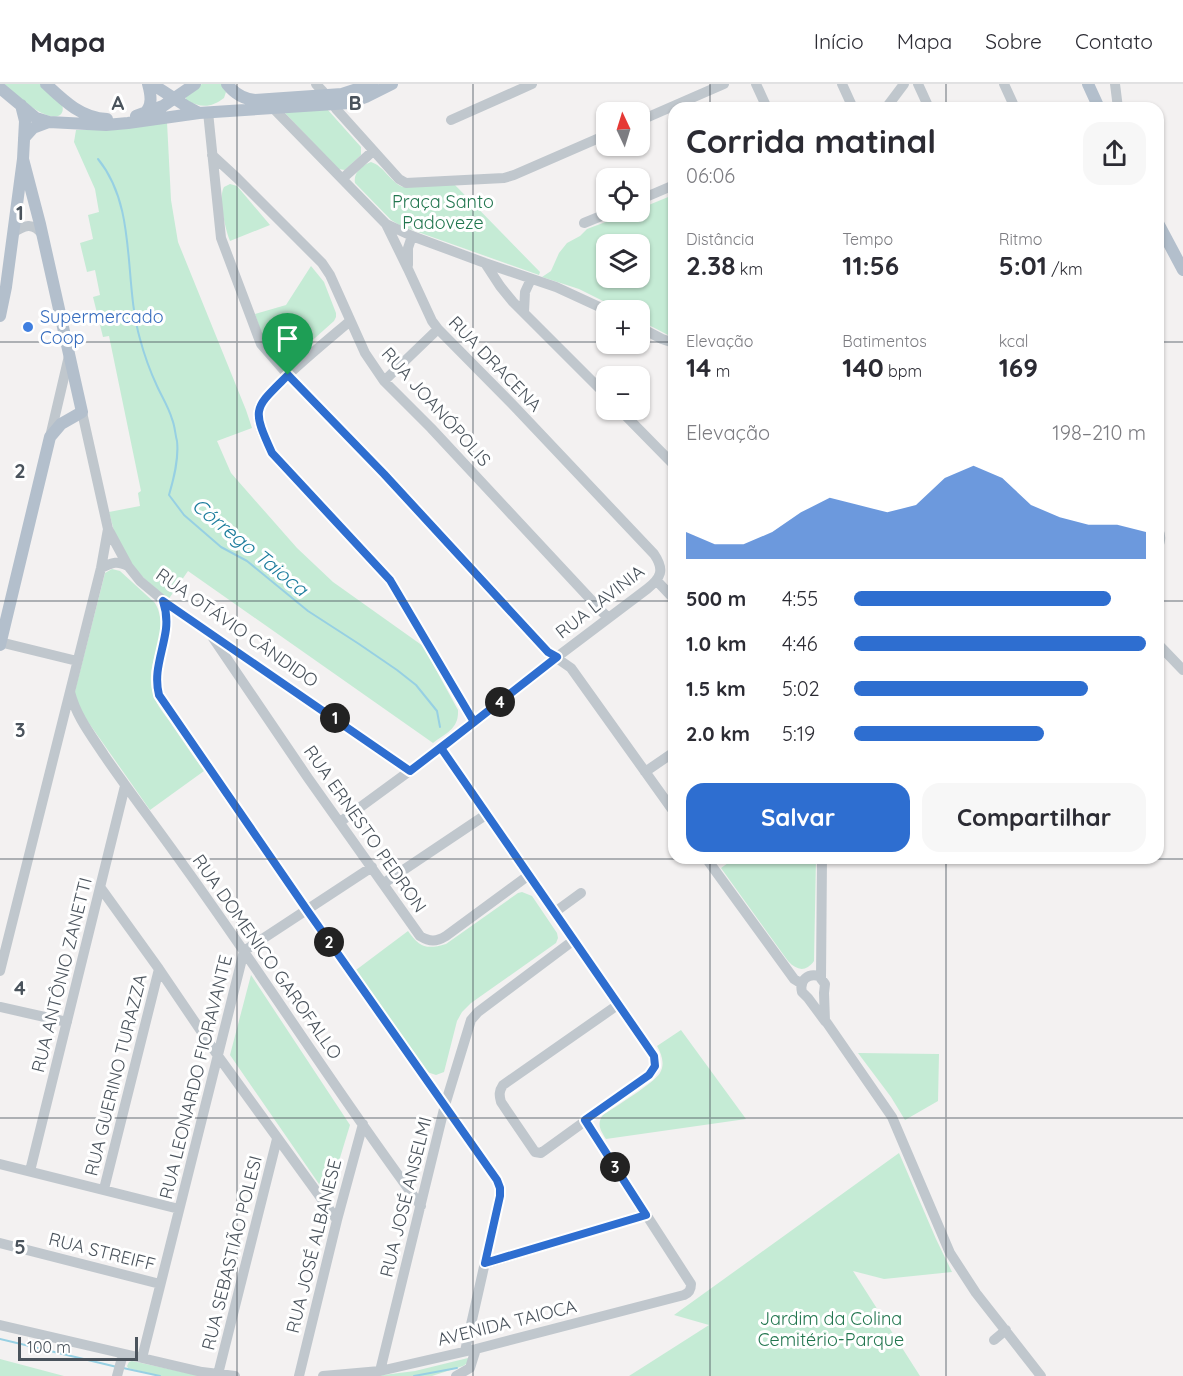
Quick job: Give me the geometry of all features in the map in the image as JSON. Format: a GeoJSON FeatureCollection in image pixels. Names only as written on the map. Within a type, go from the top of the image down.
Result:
{"type":"FeatureCollection","features":[{"type":"Feature","properties":{"kind":"main road"},"geometry":{"type":"LineString","coordinates":[[46,84],[84,113],[100,118],[123,118],[144,114],[163,106],[195,84]]}},
{"type":"Feature","properties":{"kind":"main road"},"geometry":{"type":"LineString","coordinates":[[144,114],[150,103],[150,84]]}},
{"type":"Feature","properties":{"kind":"main road"},"geometry":{"type":"LineString","coordinates":[[150,84],[174,98],[207,112],[228,102],[230,94],[228,86]]}},
{"type":"Feature","properties":{"kind":"main road"},"geometry":{"type":"LineString","coordinates":[[0,88],[36,118],[51,122],[106,125],[330,100],[372,84]]}},
{"type":"Feature","properties":{"kind":"main road"},"geometry":{"type":"LineString","coordinates":[[228,86],[240,96],[252,100],[314,88],[330,100],[350,103],[392,84]]}},
{"type":"Feature","properties":{"kind":"main road"},"geometry":{"type":"LineString","coordinates":[[1088,84],[1096,102]]}},
{"type":"Feature","properties":{"kind":"main road"},"geometry":{"type":"LineString","coordinates":[[24,138],[33,128],[60,120],[65,108],[64,100]]}},
{"type":"Feature","properties":{"kind":"main road"},"geometry":{"type":"LineString","coordinates":[[0,316],[23,159],[25,122],[21,105]]}},
{"type":"Feature","properties":{"kind":"main road","name":"RUA OTÁVIO CÂNDIDO"},"geometry":{"type":"LineString","coordinates":[[23,159],[82,412]]}},
{"type":"Feature","properties":{"kind":"main road"},"geometry":{"type":"LineString","coordinates":[[1164,234],[1183,270]]}},
{"type":"Feature","properties":{"kind":"main road"},"geometry":{"type":"LineString","coordinates":[[0,643],[50,437],[61,424],[82,412]]}},
{"type":"Feature","properties":{"kind":"street"},"geometry":{"type":"LineString","coordinates":[[451,120],[532,84]]}},
{"type":"Feature","properties":{"kind":"street"},"geometry":{"type":"LineString","coordinates":[[683,102],[724,84]]}},
{"type":"Feature","properties":{"kind":"street"},"geometry":{"type":"LineString","coordinates":[[756,84],[764,102]]}},
{"type":"Feature","properties":{"kind":"street"},"geometry":{"type":"LineString","coordinates":[[842,84],[850,102]]}},
{"type":"Feature","properties":{"kind":"street"},"geometry":{"type":"LineString","coordinates":[[890,102],[904,84]]}},
{"type":"Feature","properties":{"kind":"street"},"geometry":{"type":"LineString","coordinates":[[918,84],[926,102]]}},
{"type":"Feature","properties":{"kind":"street"},"geometry":{"type":"LineString","coordinates":[[1004,84],[1012,102]]}},
{"type":"Feature","properties":{"kind":"street"},"geometry":{"type":"LineString","coordinates":[[1115,84],[1117,102]]}},
{"type":"Feature","properties":{"kind":"street"},"geometry":{"type":"LineString","coordinates":[[330,100],[399,179],[406,183],[504,178],[596,139]]}},
{"type":"Feature","properties":{"kind":"street","name":"RUA DRACENA"},"geometry":{"type":"LineString","coordinates":[[273,108],[386,224],[432,321],[438,329],[654,554],[659,560],[661,572],[658,579]]}},
{"type":"Feature","properties":{"kind":"street"},"geometry":{"type":"LineString","coordinates":[[650,116],[668,108]]}},
{"type":"Feature","properties":{"kind":"street"},"geometry":{"type":"LineString","coordinates":[[207,112],[219,231],[258,340],[288,375],[384,474],[548,652],[571,668],[668,804]]}},
{"type":"Feature","properties":{"kind":"street"},"geometry":{"type":"LineString","coordinates":[[342,179],[374,151]]}},
{"type":"Feature","properties":{"kind":"street","name":"RUA JOANÓPOLIS"},"geometry":{"type":"LineString","coordinates":[[212,155],[322,263],[330,275],[365,353],[384,381],[447,445],[608,618]]}},
{"type":"Feature","properties":{"kind":"street"},"geometry":{"type":"LineString","coordinates":[[214,182],[228,177],[237,178]]}},
{"type":"Feature","properties":{"kind":"street"},"geometry":{"type":"LineString","coordinates":[[650,196],[668,188]]}},
{"type":"Feature","properties":{"kind":"street"},"geometry":{"type":"LineString","coordinates":[[584,223],[596,218]]}},
{"type":"Feature","properties":{"kind":"street"},"geometry":{"type":"LineString","coordinates":[[386,224],[412,236],[576,295],[596,305]]}},
{"type":"Feature","properties":{"kind":"street"},"geometry":{"type":"LineString","coordinates":[[13,232],[26,225],[33,226],[42,234]]}},
{"type":"Feature","properties":{"kind":"street"},"geometry":{"type":"LineString","coordinates":[[408,269],[408,248],[412,236]]}},
{"type":"Feature","properties":{"kind":"street"},"geometry":{"type":"LineString","coordinates":[[485,263],[513,302],[596,385]]}},
{"type":"Feature","properties":{"kind":"street"},"geometry":{"type":"LineString","coordinates":[[524,312],[525,292],[531,279]]}},
{"type":"Feature","properties":{"kind":"street"},"geometry":{"type":"LineString","coordinates":[[350,321],[263,399],[258,413],[261,429],[272,453],[390,580],[474,722]]}},
{"type":"Feature","properties":{"kind":"street"},"geometry":{"type":"LineString","coordinates":[[384,381],[438,329]]}},
{"type":"Feature","properties":{"kind":"street"},"geometry":{"type":"LineString","coordinates":[[650,333],[668,341]]}},
{"type":"Feature","properties":{"kind":"street"},"geometry":{"type":"LineString","coordinates":[[50,437],[70,356]]}},
{"type":"Feature","properties":{"kind":"street"},"geometry":{"type":"LineString","coordinates":[[60,398],[78,393]]}},
{"type":"Feature","properties":{"kind":"street","name":"RUA OTÁVIO CÂNDIDO"},"geometry":{"type":"LineString","coordinates":[[82,412],[108,530],[128,566],[140,580],[163,601],[410,771]]}},
{"type":"Feature","properties":{"kind":"street"},"geometry":{"type":"LineString","coordinates":[[630,420],[668,459]]}},
{"type":"Feature","properties":{"kind":"street"},"geometry":{"type":"LineString","coordinates":[[0,971],[108,530]]}},
{"type":"Feature","properties":{"kind":"street"},"geometry":{"type":"LineString","coordinates":[[100,568],[114,562],[128,566]]}},
{"type":"Feature","properties":{"kind":"street"},"geometry":{"type":"LineString","coordinates":[[658,579],[668,592]]}},
{"type":"Feature","properties":{"kind":"street","name":"RUA LAVINIA"},"geometry":{"type":"LineString","coordinates":[[340,822],[441,748],[658,579]]}},
{"type":"Feature","properties":{"kind":"street"},"geometry":{"type":"LineString","coordinates":[[163,601],[166,611],[166,629],[156,675],[159,695],[497,1180],[500,1188],[498,1205],[465,1351]]}},
{"type":"Feature","properties":{"kind":"street"},"geometry":{"type":"LineString","coordinates":[[166,629],[174,621],[187,617]]}},
{"type":"Feature","properties":{"kind":"street","name":"RUA ERNESTO PEDRON"},"geometry":{"type":"LineString","coordinates":[[209,632],[308,778],[420,936],[428,941],[436,941],[446,936],[529,875]]}},
{"type":"Feature","properties":{"kind":"street"},"geometry":{"type":"LineString","coordinates":[[0,643],[77,661]]}},
{"type":"Feature","properties":{"kind":"street"},"geometry":{"type":"LineString","coordinates":[[1164,650],[1183,670]]}},
{"type":"Feature","properties":{"kind":"street","name":"RUA DOMENICO GAROFALLO"},"geometry":{"type":"LineString","coordinates":[[70,692],[75,710],[125,786],[244,951],[421,1206]]}},
{"type":"Feature","properties":{"kind":"street"},"geometry":{"type":"LineString","coordinates":[[60,729],[73,722],[86,728]]}},
{"type":"Feature","properties":{"kind":"street"},"geometry":{"type":"LineString","coordinates":[[441,748],[619,1004],[654,1056],[655,1066],[649,1075],[541,1153],[535,1152],[501,1101],[500,1090],[503,1085],[619,1004]]}},
{"type":"Feature","properties":{"kind":"street"},"geometry":{"type":"LineString","coordinates":[[645,772],[668,756]]}},
{"type":"Feature","properties":{"kind":"street","name":"RUA ANTÔNIO ZANETTI"},"geometry":{"type":"LineString","coordinates":[[30,1171],[125,786]]}},
{"type":"Feature","properties":{"kind":"street"},"geometry":{"type":"LineString","coordinates":[[384,884],[487,814]]}},
{"type":"Feature","properties":{"kind":"street"},"geometry":{"type":"LineString","coordinates":[[710,864],[794,979],[802,984]]}},
{"type":"Feature","properties":{"kind":"street"},"geometry":{"type":"LineString","coordinates":[[821,978],[822,864]]}},
{"type":"Feature","properties":{"kind":"street","name":"RUA LEONARDO FIORAVANTE"},"geometry":{"type":"LineString","coordinates":[[142,1358],[244,951],[372,867]]}},
{"type":"Feature","properties":{"kind":"street"},"geometry":{"type":"LineString","coordinates":[[100,887],[277,1139],[337,1220]]}},
{"type":"Feature","properties":{"kind":"street"},"geometry":{"type":"LineString","coordinates":[[555,912],[580,893]]}},
{"type":"Feature","properties":{"kind":"street","name":"RUA JOSÉ ANSELMI"},"geometry":{"type":"LineString","coordinates":[[380,1371],[445,1105],[471,1020],[478,1012],[574,940]]}},
{"type":"Feature","properties":{"kind":"street","name":"RUA GUERINO TURAZZA"},"geometry":{"type":"LineString","coordinates":[[104,1189],[159,969]]}},
{"type":"Feature","properties":{"kind":"street"},"geometry":{"type":"LineString","coordinates":[[825,1021],[825,984],[816,975],[808,976],[802,984],[802,992],[892,1117],[950,1253],[969,1283],[1041,1376]]}},
{"type":"Feature","properties":{"kind":"street"},"geometry":{"type":"LineString","coordinates":[[808,998],[818,997],[824,993]]}},
{"type":"Feature","properties":{"kind":"street"},"geometry":{"type":"LineString","coordinates":[[0,1007],[67,1022]]}},
{"type":"Feature","properties":{"kind":"street"},"geometry":{"type":"LineString","coordinates":[[485,1263],[646,1215],[585,1120]]}},
{"type":"Feature","properties":{"kind":"street","name":"RUA JOSÉ ALBANESE"},"geometry":{"type":"LineString","coordinates":[[299,1376],[363,1124]]}},
{"type":"Feature","properties":{"kind":"street","name":"RUA SEBASTIÃO POLESI"},"geometry":{"type":"LineString","coordinates":[[218,1374],[277,1139]]}},
{"type":"Feature","properties":{"kind":"street"},"geometry":{"type":"LineString","coordinates":[[0,1164],[179,1209]]}},
{"type":"Feature","properties":{"kind":"street","name":"AVENIDA TAIOCA"},"geometry":{"type":"LineString","coordinates":[[323,1376],[380,1371],[476,1349],[684,1295],[691,1289],[691,1284],[646,1215]]}},
{"type":"Feature","properties":{"kind":"street","name":"RUA STREIFF"},"geometry":{"type":"LineString","coordinates":[[0,1244],[160,1284]]}},
{"type":"Feature","properties":{"kind":"street"},"geometry":{"type":"LineString","coordinates":[[0,1325],[118,1369],[142,1358],[235,1376]]}},
{"type":"Feature","properties":{"kind":"street"},"geometry":{"type":"LineString","coordinates":[[994,1340],[1006,1330]]}},
{"type":"Feature","properties":{"kind":"street"},"geometry":{"type":"LineString","coordinates":[[456,1376],[470,1368],[476,1349]]}},
{"type":"Feature","properties":{"kind":"green space"},"geometry":{"type":"Polygon","coordinates":[[[4,84],[41,84],[62,103],[62,112],[58,116],[45,114],[29,105],[4,84]]]}},
{"type":"Feature","properties":{"kind":"green space"},"geometry":{"type":"Polygon","coordinates":[[[202,84],[222,84],[226,92],[224,98],[215,104],[206,106],[186,100],[186,95],[193,88],[202,84]]]}},
{"type":"Feature","properties":{"kind":"green space","name":"Praça Santo Padoveze"},"geometry":{"type":"Polygon","coordinates":[[[327,109],[361,147],[361,155],[345,170],[338,169],[284,112],[327,109]]]}},
{"type":"Feature","properties":{"kind":"green space"},"geometry":{"type":"Polygon","coordinates":[[[167,122],[171,200],[178,242],[252,428],[217,441],[231,473],[297,548],[333,582],[423,646],[458,710],[454,726],[433,743],[188,571],[168,600],[133,568],[114,531],[109,512],[140,506],[138,493],[141,491],[109,336],[103,337],[93,297],[100,295],[95,270],[87,272],[80,243],[93,239],[88,215],[99,212],[95,189],[74,142],[76,130],[101,130],[167,122]]]}},
{"type":"Feature","properties":{"kind":"green space","name":"Praça Santo Padoveze"},"geometry":{"type":"Polygon","coordinates":[[[371,162],[403,187],[454,184],[540,272],[539,275],[401,226],[391,220],[355,183],[355,176],[359,170],[371,162]]]}},
{"type":"Feature","properties":{"kind":"green space"},"geometry":{"type":"Polygon","coordinates":[[[230,184],[237,186],[270,225],[230,241],[224,221],[222,192],[224,187],[230,184]]]}},
{"type":"Feature","properties":{"kind":"green space"},"geometry":{"type":"Polygon","coordinates":[[[668,197],[668,334],[650,326],[650,300],[601,300],[579,289],[542,277],[551,271],[559,253],[567,243],[587,229],[606,222],[650,222],[650,204],[668,197]]]}},
{"type":"Feature","properties":{"kind":"green space"},"geometry":{"type":"Polygon","coordinates":[[[311,266],[324,282],[336,317],[295,356],[287,360],[281,359],[270,349],[255,314],[286,305],[311,266]]]}},
{"type":"Feature","properties":{"kind":"green space"},"geometry":{"type":"Polygon","coordinates":[[[112,569],[120,571],[155,603],[161,625],[152,667],[153,694],[160,708],[204,771],[150,810],[79,709],[74,695],[105,573],[112,569]]]}},
{"type":"Feature","properties":{"kind":"green space"},"geometry":{"type":"Polygon","coordinates":[[[727,864],[816,864],[814,961],[808,967],[801,969],[788,961],[721,868],[727,864]]]}},
{"type":"Feature","properties":{"kind":"green space"},"geometry":{"type":"Polygon","coordinates":[[[522,892],[532,896],[557,933],[556,943],[471,1003],[462,1012],[457,1021],[444,1072],[436,1075],[427,1072],[356,970],[408,931],[416,941],[424,946],[433,947],[446,944],[522,892]]]}},
{"type":"Feature","properties":{"kind":"green space"},"geometry":{"type":"Polygon","coordinates":[[[251,975],[350,1125],[328,1197],[230,1055],[251,975]]]}},
{"type":"Feature","properties":{"kind":"green space"},"geometry":{"type":"Polygon","coordinates":[[[681,1030],[746,1119],[606,1139],[600,1124],[603,1115],[634,1095],[660,1073],[663,1063],[657,1046],[681,1030]]]}},
{"type":"Feature","properties":{"kind":"green space"},"geometry":{"type":"Polygon","coordinates":[[[858,1053],[939,1054],[938,1101],[905,1120],[858,1053]]]}},
{"type":"Feature","properties":{"kind":"green space","name":"Jardim da Colina Cemitério-Parque"},"geometry":{"type":"Polygon","coordinates":[[[899,1153],[952,1272],[884,1279],[853,1271],[920,1376],[629,1376],[709,1325],[674,1315],[899,1153]]]}},
{"type":"Feature","properties":{"kind":"green space"},"geometry":{"type":"Polygon","coordinates":[[[469,1358],[469,1362],[463,1366],[432,1376],[375,1376],[415,1371],[469,1358]]]}},
{"type":"Feature","properties":{"kind":"green space"},"geometry":{"type":"Polygon","coordinates":[[[0,1359],[64,1376],[0,1376],[0,1359]]]}},
{"type":"Feature","properties":{"kind":"green space"},"geometry":{"type":"Polygon","coordinates":[[[129,1362],[201,1376],[160,1376],[128,1368],[129,1362]]]}},
{"type":"Feature","properties":{"kind":"waterway","name":"Córrego Taioca"},"geometry":{"type":"LineString","coordinates":[[98,159],[111,178],[119,200],[128,245],[132,293],[140,339],[169,411],[177,441],[177,455],[169,495],[184,515],[221,547],[247,561],[308,611],[416,685],[437,711],[440,727]]}},
{"type":"Feature","properties":{"kind":"waterway"},"geometry":{"type":"LineString","coordinates":[[0,1339],[117,1367]]}},
{"type":"Feature","properties":{"kind":"waterway"},"geometry":{"type":"LineString","coordinates":[[123,1368],[160,1376]]}},
{"type":"Feature","properties":{"kind":"waterway"},"geometry":{"type":"LineString","coordinates":[[414,1376],[457,1368]]}},
{"type":"Feature","properties":{"kind":"place","name":"Supermercado Coop"},"geometry":{"type":"Point","coordinates":[28,327]}},
{"type":"Feature","properties":{"kind":"route"},"geometry":{"type":"LineString","coordinates":[[288,375],[384,474],[548,652],[557,657],[441,748],[654,1056],[655,1066],[649,1075],[585,1120],[646,1215],[485,1263],[500,1196],[497,1180],[159,695],[156,675],[166,629],[166,611],[163,601],[410,771],[474,722],[385,573],[272,453],[261,429],[259,406],[263,399],[288,375]]}}]}
